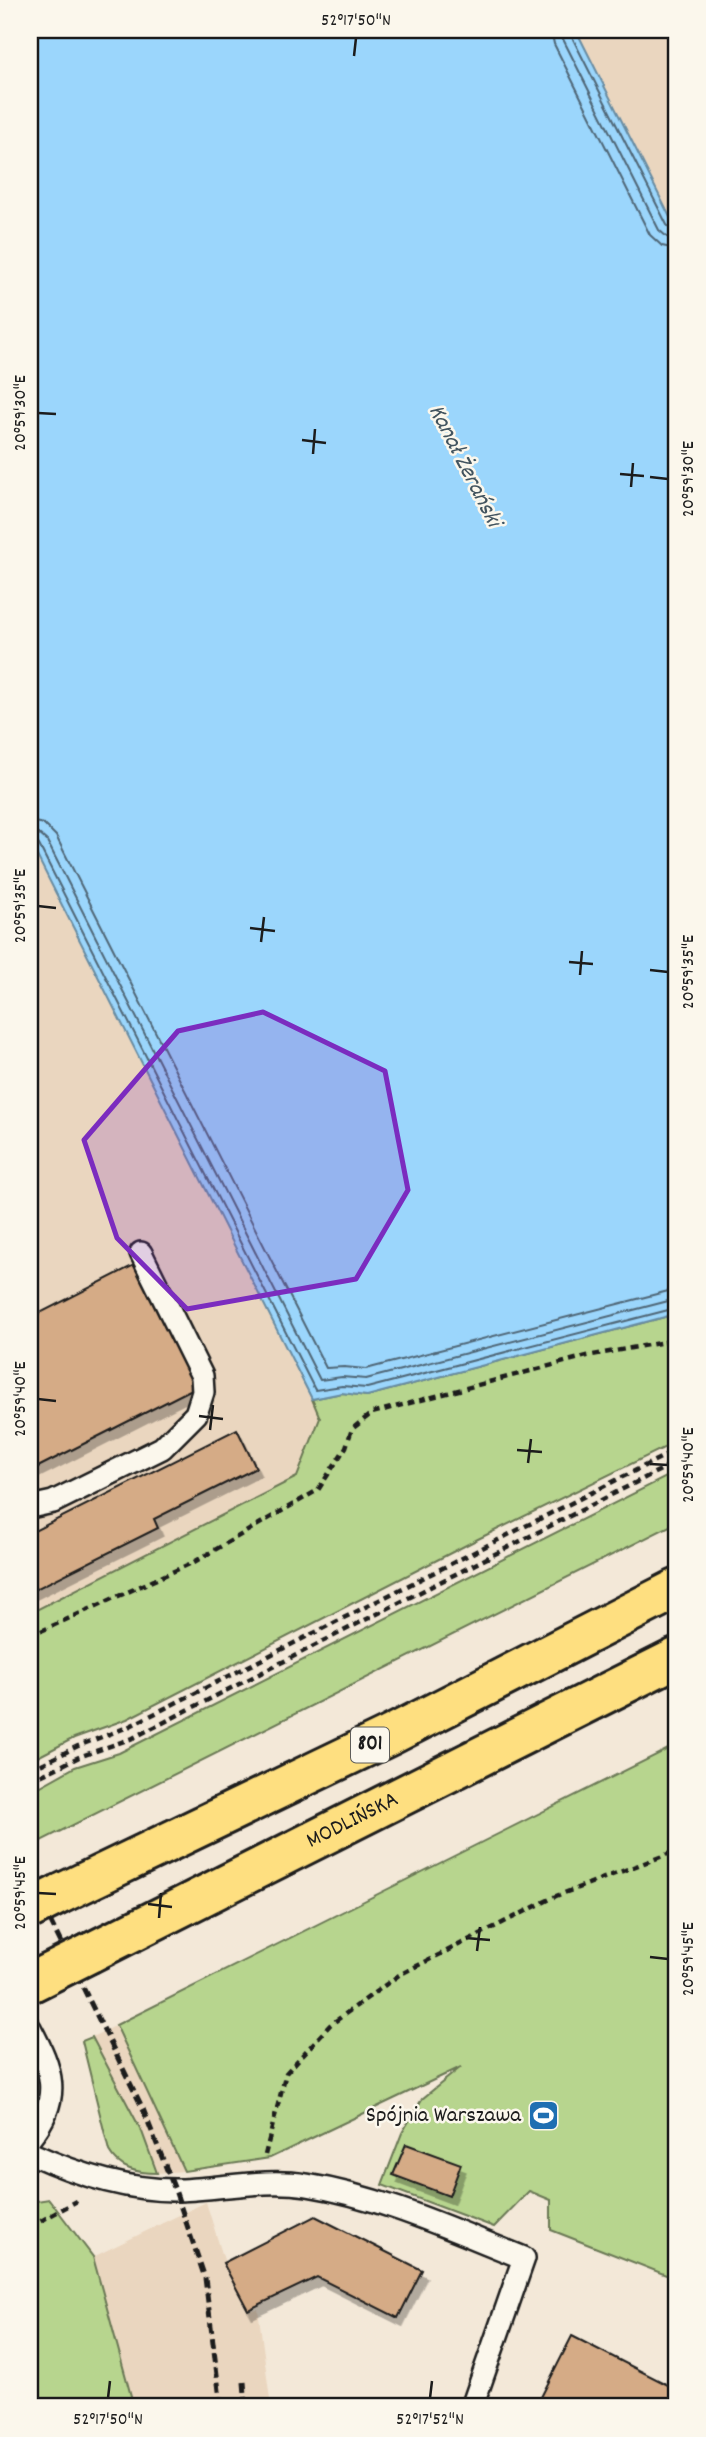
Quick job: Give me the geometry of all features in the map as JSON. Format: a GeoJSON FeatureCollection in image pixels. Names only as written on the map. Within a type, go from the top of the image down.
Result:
{"type":"FeatureCollection","features":[{"type":"Feature","properties":{"kind":"main road","name":"801"},"geometry":{"type":"LineString","coordinates":[[45,1901],[391,1735],[676,1589]]}},
{"type":"Feature","properties":{"kind":"main road","name":"MODLIŃSKA"},"geometry":{"type":"LineString","coordinates":[[30,1983],[676,1658]]}},
{"type":"Feature","properties":{"kind":"lane"},"geometry":{"type":"LineString","coordinates":[[30,1507],[53,1502],[162,1448],[196,1414],[203,1392],[202,1376],[141,1253]]}},
{"type":"Feature","properties":{"kind":"lane"},"geometry":{"type":"LineString","coordinates":[[30,2028],[46,2057],[52,2089],[49,2109],[30,2138]]}},
{"type":"Feature","properties":{"kind":"lane"},"geometry":{"type":"LineString","coordinates":[[30,2153],[63,2168],[107,2181],[175,2190],[258,2183],[305,2185],[392,2206],[524,2258],[472,2407]]}},
{"type":"Feature","properties":{"kind":"path"},"geometry":{"type":"LineString","coordinates":[[30,1636],[194,1562],[318,1490],[346,1447],[352,1429],[372,1413],[587,1356],[676,1340]]}},
{"type":"Feature","properties":{"kind":"path"},"geometry":{"type":"LineString","coordinates":[[30,1770],[78,1746],[128,1727],[676,1450]]}},
{"type":"Feature","properties":{"kind":"path"},"geometry":{"type":"LineString","coordinates":[[30,1781],[79,1757],[133,1738],[676,1462]]}},
{"type":"Feature","properties":{"kind":"path"},"geometry":{"type":"LineString","coordinates":[[258,2183],[286,2073],[330,2025],[399,1975],[508,1920],[556,1896],[676,1851]]}},
{"type":"Feature","properties":{"kind":"path"},"geometry":{"type":"LineString","coordinates":[[30,2227],[52,2217],[107,2181]]}},
{"type":"Feature","properties":{"kind":"highlighted area"},"geometry":{"type":"Polygon","coordinates":[[[263,1012],[385,1071],[408,1190],[356,1279],[187,1309],[117,1238],[84,1140],[178,1031],[263,1012]]]}},
{"type":"Feature","properties":{"kind":"shaded area"},"geometry":{"type":"Polygon","coordinates":[[[576,30],[676,30],[676,229],[576,30]]]}},
{"type":"Feature","properties":{"kind":"shaded area"},"geometry":{"type":"Polygon","coordinates":[[[30,842],[321,1418],[298,1477],[30,1613],[30,842]]]}},
{"type":"Feature","properties":{"kind":"shaded area"},"geometry":{"type":"Polygon","coordinates":[[[116,2025],[184,2171],[157,2173],[142,2132],[92,2037],[116,2025]]]}},
{"type":"Feature","properties":{"kind":"shaded area"},"geometry":{"type":"Polygon","coordinates":[[[206,2202],[224,2260],[248,2310],[258,2309],[271,2407],[134,2407],[93,2257],[206,2202]]]}},
{"type":"Feature","properties":{"kind":"green space"},"geometry":{"type":"Polygon","coordinates":[[[676,1314],[676,1442],[478,1539],[127,1719],[74,1738],[30,1761],[30,1613],[297,1477],[320,1418],[312,1399],[342,1393],[367,1396],[676,1314]]]}},
{"type":"Feature","properties":{"kind":"green space"},"geometry":{"type":"Polygon","coordinates":[[[676,1472],[676,1523],[35,1844],[30,1833],[30,1792],[75,1767],[119,1753],[676,1472]]]}},
{"type":"Feature","properties":{"kind":"green space"},"geometry":{"type":"Polygon","coordinates":[[[676,1745],[676,2273],[666,2275],[551,2230],[551,2200],[529,2191],[494,2227],[382,2185],[402,2133],[422,2099],[461,2067],[270,2158],[184,2171],[116,2025],[676,1745]]]}},
{"type":"Feature","properties":{"kind":"green space"},"geometry":{"type":"Polygon","coordinates":[[[92,2037],[142,2132],[157,2173],[129,2169],[118,2162],[109,2151],[82,2041],[92,2037]]]}},
{"type":"Feature","properties":{"kind":"green space"},"geometry":{"type":"Polygon","coordinates":[[[49,2199],[93,2257],[134,2407],[30,2407],[30,2202],[49,2199]]]}},
{"type":"Feature","properties":{"kind":"water","name":"Kanał Żerański"},"geometry":{"type":"Polygon","coordinates":[[[30,30],[576,30],[676,229],[676,1314],[367,1396],[342,1393],[312,1399],[30,842],[30,30]]]}},
{"type":"Feature","properties":{"kind":"building"},"geometry":{"type":"Polygon","coordinates":[[[136,1264],[198,1386],[30,1471],[30,1318],[136,1264]]]}},
{"type":"Feature","properties":{"kind":"building"},"geometry":{"type":"Polygon","coordinates":[[[237,1429],[256,1468],[154,1519],[158,1528],[30,1592],[30,1533],[237,1429]]]}},
{"type":"Feature","properties":{"kind":"building"},"geometry":{"type":"Polygon","coordinates":[[[406,2144],[461,2164],[449,2196],[393,2175],[406,2144]]]}},
{"type":"Feature","properties":{"kind":"building"},"geometry":{"type":"Polygon","coordinates":[[[315,2216],[422,2270],[398,2318],[317,2277],[248,2310],[223,2263],[315,2216]]]}},
{"type":"Feature","properties":{"kind":"building"},"geometry":{"type":"Polygon","coordinates":[[[572,2336],[676,2389],[676,2407],[536,2407],[572,2336]]]}},
{"type":"Feature","properties":{"kind":"railway"},"geometry":{"type":"LineString","coordinates":[[30,1880],[143,2109],[175,2190],[205,2278],[221,2407]]}},
{"type":"Feature","properties":{"kind":"railway"},"geometry":{"type":"LineString","coordinates":[[244,2382],[246,2407]]}},
{"type":"Feature","properties":{"kind":"place","name":"Spójnia Warszawa"},"geometry":{"type":"Point","coordinates":[544,2116]}}]}
